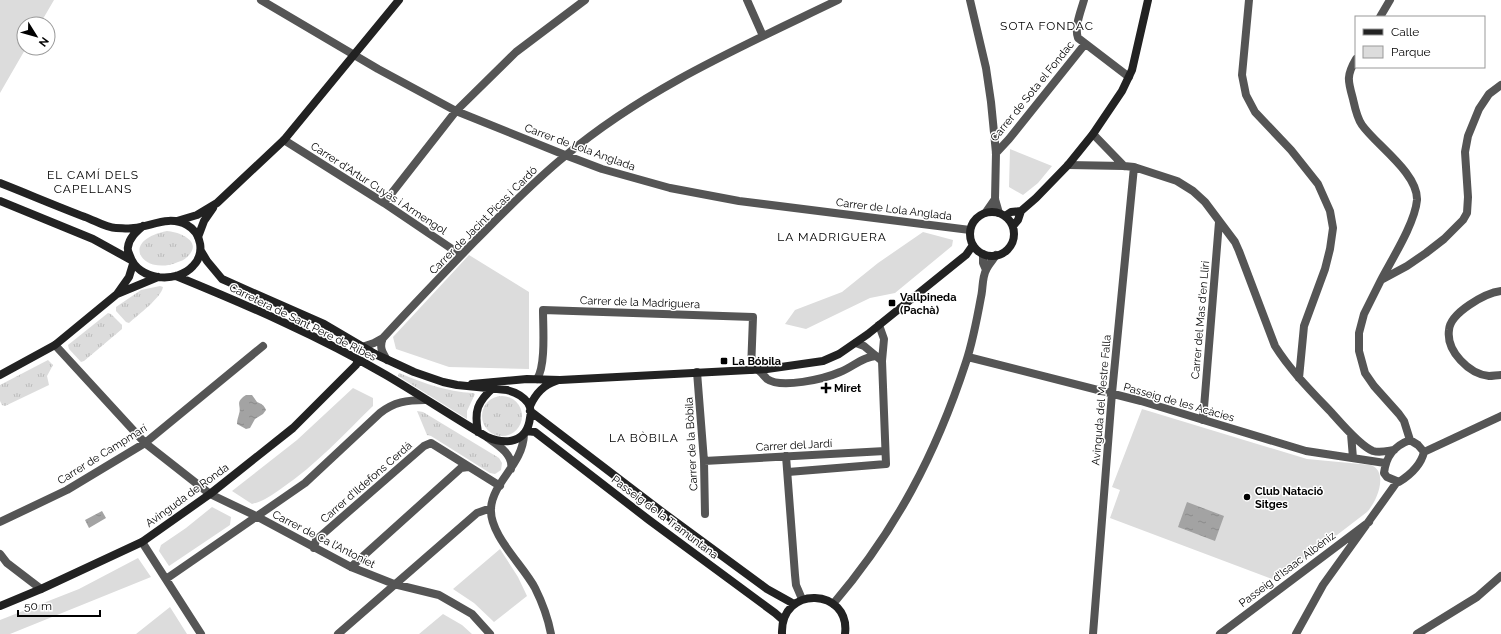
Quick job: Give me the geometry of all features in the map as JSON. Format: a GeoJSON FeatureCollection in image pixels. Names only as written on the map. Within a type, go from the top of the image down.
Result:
{"type":"FeatureCollection","features":[{"type":"Feature","properties":{"kind":"street","name":"Carrer de Lola Anglada"},"geometry":{"type":"LineString","coordinates":[[260,0],[354,55],[456,111],[565,156],[602,169],[702,195],[970,230]]}},
{"type":"Feature","properties":{"kind":"street"},"geometry":{"type":"LineString","coordinates":[[0,183],[113,228],[134,228],[165,221],[177,221],[197,215],[217,202],[284,140],[399,0]]}},
{"type":"Feature","properties":{"kind":"street"},"geometry":{"type":"LineString","coordinates":[[384,203],[456,111],[516,52],[585,0]]}},
{"type":"Feature","properties":{"kind":"street"},"geometry":{"type":"LineString","coordinates":[[746,0],[763,36]]}},
{"type":"Feature","properties":{"kind":"street","name":"Carrer de Jacint Picas i Cardó"},"geometry":{"type":"LineString","coordinates":[[362,347],[374,344],[383,338],[513,202],[565,156],[624,112],[657,91],[706,64],[838,0]]}},
{"type":"Feature","properties":{"kind":"street"},"geometry":{"type":"LineString","coordinates":[[834,604],[870,558],[908,498],[938,438],[968,357],[979,312],[986,270],[996,255],[1009,248],[1014,234],[1013,226],[1002,214],[995,198],[996,153],[986,68],[970,0]]}},
{"type":"Feature","properties":{"kind":"street","name":"Carrer de Sota el Fondac"},"geometry":{"type":"LineString","coordinates":[[1084,0],[1077,24],[1078,38],[1129,78]]}},
{"type":"Feature","properties":{"kind":"street"},"geometry":{"type":"LineString","coordinates":[[1013,226],[1018,220],[1021,211],[1036,198],[1068,165],[1093,134],[1122,91],[1132,70],[1148,0]]}},
{"type":"Feature","properties":{"kind":"street"},"geometry":{"type":"LineString","coordinates":[[1248,0],[1242,75],[1246,95],[1255,112],[1291,150],[1318,184],[1330,211],[1333,228],[1325,269],[1304,326],[1299,378]]}},
{"type":"Feature","properties":{"kind":"street"},"geometry":{"type":"LineString","coordinates":[[1381,16],[1390,0]]}},
{"type":"Feature","properties":{"kind":"street","name":"Carrer de Sota el Fondac"},"geometry":{"type":"LineString","coordinates":[[996,153],[1009,139],[1085,44]]}},
{"type":"Feature","properties":{"kind":"street"},"geometry":{"type":"LineString","coordinates":[[1355,61],[1349,72],[1350,87],[1361,124],[1404,170],[1412,184],[1417,198],[1415,212],[1404,237],[1364,314],[1359,334],[1359,351],[1365,372],[1374,386],[1399,414],[1404,422],[1410,440],[1418,445],[1424,452]]}},
{"type":"Feature","properties":{"kind":"street"},"geometry":{"type":"LineString","coordinates":[[1381,280],[1407,266],[1426,253],[1444,239],[1463,220],[1467,213],[1468,197],[1465,152],[1468,136],[1479,109],[1490,94],[1501,85]]}},
{"type":"Feature","properties":{"kind":"street"},"geometry":{"type":"LineString","coordinates":[[1093,134],[1124,166]]}},
{"type":"Feature","properties":{"kind":"street","name":"Carrer d'Artur Cuyàs i Armengol"},"geometry":{"type":"LineString","coordinates":[[284,140],[384,203],[461,255]]}},
{"type":"Feature","properties":{"kind":"street"},"geometry":{"type":"LineString","coordinates":[[1068,165],[1134,167],[1177,181],[1193,191],[1205,202],[1235,242],[1240,251],[1275,346],[1299,378],[1351,434],[1372,450],[1382,452],[1394,450]]}},
{"type":"Feature","properties":{"kind":"street","name":"Avinguda del Mestre Falla"},"geometry":{"type":"LineString","coordinates":[[1093,634],[1112,393],[1134,167]]}},
{"type":"Feature","properties":{"kind":"street"},"geometry":{"type":"LineString","coordinates":[[995,198],[986,212],[975,220],[970,230],[970,236],[973,245],[981,252],[996,255]]}},
{"type":"Feature","properties":{"kind":"street"},"geometry":{"type":"LineString","coordinates":[[0,201],[93,239],[132,262],[141,271],[150,276],[176,276],[187,272],[199,259],[201,251],[198,237],[194,230],[188,225],[177,221]]}},
{"type":"Feature","properties":{"kind":"street"},"geometry":{"type":"LineString","coordinates":[[198,237],[204,221],[217,202]]}},
{"type":"Feature","properties":{"kind":"street"},"geometry":{"type":"LineString","coordinates":[[986,212],[1002,214],[1021,211]]}},
{"type":"Feature","properties":{"kind":"street","name":"Carrer del Mas d'en Lliri"},"geometry":{"type":"LineString","coordinates":[[1203,420],[1219,222]]}},
{"type":"Feature","properties":{"kind":"street"},"geometry":{"type":"LineString","coordinates":[[0,375],[55,345],[117,294],[129,277],[132,262],[127,249],[131,239],[143,226]]}},
{"type":"Feature","properties":{"kind":"street","name":"Carretera de Sant Pere de Ribes"},"geometry":{"type":"LineString","coordinates":[[457,385],[537,379],[560,380],[755,370],[823,361],[839,354],[879,325],[966,255],[973,245]]}},
{"type":"Feature","properties":{"kind":"street","name":"Carretera de Sant Pere de Ribes"},"geometry":{"type":"LineString","coordinates":[[201,251],[222,279],[324,324],[387,360],[426,377],[457,385],[492,389]]}},
{"type":"Feature","properties":{"kind":"street"},"geometry":{"type":"LineString","coordinates":[[981,252],[986,270]]}},
{"type":"Feature","properties":{"kind":"street","name":"Carretera de Sant Pere de Ribes"},"geometry":{"type":"LineString","coordinates":[[966,255],[981,252]]}},
{"type":"Feature","properties":{"kind":"street","name":"Carretera de Sant Pere de Ribes"},"geometry":{"type":"LineString","coordinates":[[176,276],[244,304],[332,346],[386,375],[478,432]]}},
{"type":"Feature","properties":{"kind":"street"},"geometry":{"type":"LineString","coordinates":[[117,294],[159,277]]}},
{"type":"Feature","properties":{"kind":"street"},"geometry":{"type":"LineString","coordinates":[[1501,291],[1481,298],[1461,311],[1448,330],[1450,342],[1456,353],[1465,364],[1476,372],[1488,376],[1501,375]]}},
{"type":"Feature","properties":{"kind":"street","name":"Carrer de la Madriguera"},"geometry":{"type":"LineString","coordinates":[[537,379],[541,370],[543,310],[753,317],[755,370]]}},
{"type":"Feature","properties":{"kind":"street"},"geometry":{"type":"LineString","coordinates":[[788,472],[886,464],[879,359],[884,339],[879,325]]}},
{"type":"Feature","properties":{"kind":"street"},"geometry":{"type":"LineString","coordinates":[[383,338],[380,344],[387,360]]}},
{"type":"Feature","properties":{"kind":"street"},"geometry":{"type":"LineString","coordinates":[[856,342],[864,346],[879,359]]}},
{"type":"Feature","properties":{"kind":"street","name":"Carrer de Ca l'Antoniet"},"geometry":{"type":"LineString","coordinates":[[55,345],[145,443],[210,494],[256,516],[351,567],[394,584],[439,595],[472,614],[490,634]]}},
{"type":"Feature","properties":{"kind":"street","name":"Carrer de Campmarí"},"geometry":{"type":"LineString","coordinates":[[0,522],[66,490],[145,443],[263,346]]}},
{"type":"Feature","properties":{"kind":"street","name":"Passeig de les Acàcies"},"geometry":{"type":"LineString","coordinates":[[968,357],[1112,393],[1306,452],[1385,463]]}},
{"type":"Feature","properties":{"kind":"street"},"geometry":{"type":"LineString","coordinates":[[755,370],[767,379],[781,383],[811,380],[841,372],[864,359],[879,359]]}},
{"type":"Feature","properties":{"kind":"street","name":"Avinguda de Ronda"},"geometry":{"type":"LineString","coordinates":[[0,606],[42,589],[142,542],[210,494],[293,428],[356,365],[358,360]]}},
{"type":"Feature","properties":{"kind":"street","name":"Carrer de la Bòbila"},"geometry":{"type":"LineString","coordinates":[[697,372],[704,461],[705,514]]}},
{"type":"Feature","properties":{"kind":"street","name":"Carretera de Sant Pere de Ribes"},"geometry":{"type":"LineString","coordinates":[[530,409],[536,396],[544,387],[560,380]]}},
{"type":"Feature","properties":{"kind":"street"},"geometry":{"type":"LineString","coordinates":[[502,381],[483,398],[477,408],[476,417],[478,432],[495,440],[511,441],[528,432]]}},
{"type":"Feature","properties":{"kind":"street"},"geometry":{"type":"LineString","coordinates":[[492,389],[514,392],[524,399],[530,409],[530,423],[528,432],[520,453],[492,501],[492,522],[499,536],[535,588],[548,620],[551,634]]}},
{"type":"Feature","properties":{"kind":"street"},"geometry":{"type":"LineString","coordinates":[[166,579],[305,483],[389,406],[398,402],[425,400]]}},
{"type":"Feature","properties":{"kind":"street","name":"Passeig de la Tramuntana"},"geometry":{"type":"LineString","coordinates":[[530,409],[558,434],[665,514],[767,589],[794,604]]}},
{"type":"Feature","properties":{"kind":"street"},"geometry":{"type":"LineString","coordinates":[[1296,634],[1323,585],[1397,482],[1407,477],[1417,466],[1422,459],[1424,452],[1501,416]]}},
{"type":"Feature","properties":{"kind":"street","name":"Passeig de la Tramuntana"},"geometry":{"type":"LineString","coordinates":[[528,432],[776,613],[783,620]]}},
{"type":"Feature","properties":{"kind":"street"},"geometry":{"type":"LineString","coordinates":[[1351,434],[1352,458]]}},
{"type":"Feature","properties":{"kind":"street"},"geometry":{"type":"LineString","coordinates":[[487,437],[506,453],[511,462],[511,469]]}},
{"type":"Feature","properties":{"kind":"street"},"geometry":{"type":"LineString","coordinates":[[1397,482],[1387,478],[1384,473],[1385,463],[1394,450],[1401,444],[1410,440]]}},
{"type":"Feature","properties":{"kind":"street","name":"Carrer d'Ildefons Cerdá"},"geometry":{"type":"LineString","coordinates":[[314,548],[316,540],[424,446],[431,443],[500,486]]}},
{"type":"Feature","properties":{"kind":"street","name":"Carrer del Jardí"},"geometry":{"type":"LineString","coordinates":[[704,461],[885,451]]}},
{"type":"Feature","properties":{"kind":"street"},"geometry":{"type":"LineString","coordinates":[[786,456],[796,585],[802,599]]}},
{"type":"Feature","properties":{"kind":"street"},"geometry":{"type":"LineString","coordinates":[[351,567],[461,468],[468,467]]}},
{"type":"Feature","properties":{"kind":"street"},"geometry":{"type":"LineString","coordinates":[[338,634],[477,513],[491,508]]}},
{"type":"Feature","properties":{"kind":"street","name":"Passeig d'Isaac Albéniz"},"geometry":{"type":"LineString","coordinates":[[1220,634],[1369,522]]}},
{"type":"Feature","properties":{"kind":"street"},"geometry":{"type":"LineString","coordinates":[[142,542],[201,634]]}},
{"type":"Feature","properties":{"kind":"street"},"geometry":{"type":"LineString","coordinates":[[0,554],[7,562],[42,589]]}},
{"type":"Feature","properties":{"kind":"street"},"geometry":{"type":"LineString","coordinates":[[1417,634],[1477,597],[1501,576]]}},
{"type":"Feature","properties":{"kind":"street"},"geometry":{"type":"LineString","coordinates":[[782,634],[783,620],[790,608],[802,599],[815,597],[824,599],[834,604],[840,611],[844,621],[845,634]]}},
{"type":"Feature","properties":{"kind":"green space"},"geometry":{"type":"Polygon","coordinates":[[[0,0],[54,0],[45,16],[16,16],[16,56],[21,56],[0,93],[0,0]]]}},
{"type":"Feature","properties":{"kind":"green space"},"geometry":{"type":"Polygon","coordinates":[[[1010,149],[1052,166],[1038,183],[1023,195],[1009,187],[1010,149]]]}},
{"type":"Feature","properties":{"kind":"green space"},"geometry":{"type":"Polygon","coordinates":[[[167,231],[178,233],[188,239],[192,243],[193,247],[191,252],[183,260],[166,265],[155,265],[146,261],[141,256],[140,249],[143,242],[152,236],[167,231]]]}},
{"type":"Feature","properties":{"kind":"green space"},"geometry":{"type":"Polygon","coordinates":[[[923,232],[953,240],[952,246],[895,293],[870,298],[806,329],[785,324],[795,310],[842,292],[878,263],[923,232]]]}},
{"type":"Feature","properties":{"kind":"green space"},"geometry":{"type":"Polygon","coordinates":[[[469,255],[529,292],[529,369],[449,367],[396,349],[393,337],[469,255]]]}},
{"type":"Feature","properties":{"kind":"green space"},"geometry":{"type":"Polygon","coordinates":[[[160,286],[163,287],[158,296],[129,323],[126,322],[116,311],[116,307],[141,290],[160,286]]]}},
{"type":"Feature","properties":{"kind":"green space"},"geometry":{"type":"Polygon","coordinates":[[[108,313],[122,325],[122,329],[81,362],[69,349],[68,345],[108,313]]]}},
{"type":"Feature","properties":{"kind":"green space"},"geometry":{"type":"Polygon","coordinates":[[[48,360],[53,365],[47,376],[49,385],[5,406],[2,405],[0,401],[0,385],[48,360]]]}},
{"type":"Feature","properties":{"kind":"green space"},"geometry":{"type":"Polygon","coordinates":[[[399,373],[435,386],[475,394],[467,411],[467,419],[398,376],[399,373]]]}},
{"type":"Feature","properties":{"kind":"green space"},"geometry":{"type":"Polygon","coordinates":[[[353,388],[373,398],[373,406],[306,469],[271,495],[252,504],[232,491],[297,440],[353,388]]]}},
{"type":"Feature","properties":{"kind":"green space"},"geometry":{"type":"Polygon","coordinates":[[[506,396],[513,399],[519,405],[522,416],[521,424],[513,433],[506,436],[498,436],[491,433],[483,424],[482,412],[485,405],[494,397],[506,396]]]}},
{"type":"Feature","properties":{"kind":"green space","name":"Club Natació Sitges"},"geometry":{"type":"Polygon","coordinates":[[[1142,409],[1307,459],[1371,465],[1379,474],[1380,487],[1371,507],[1367,512],[1277,581],[1110,518],[1120,490],[1112,487],[1142,409]]]}},
{"type":"Feature","properties":{"kind":"green space"},"geometry":{"type":"Polygon","coordinates":[[[417,411],[423,412],[499,458],[502,463],[501,470],[495,474],[490,473],[431,436],[427,435],[417,411]]]}},
{"type":"Feature","properties":{"kind":"green space"},"geometry":{"type":"Polygon","coordinates":[[[212,507],[231,517],[230,525],[169,566],[159,551],[161,545],[186,528],[212,507]]]}},
{"type":"Feature","properties":{"kind":"green space"},"geometry":{"type":"Polygon","coordinates":[[[500,549],[518,577],[527,596],[494,622],[474,603],[453,589],[500,549]]]}},
{"type":"Feature","properties":{"kind":"green space"},"geometry":{"type":"Polygon","coordinates":[[[138,558],[151,577],[10,634],[0,634],[0,620],[79,589],[138,558]]]}},
{"type":"Feature","properties":{"kind":"green space"},"geometry":{"type":"Polygon","coordinates":[[[170,607],[187,634],[136,634],[170,607]]]}},
{"type":"Feature","properties":{"kind":"green space"},"geometry":{"type":"Polygon","coordinates":[[[443,614],[462,625],[472,634],[419,634],[443,614]]]}},
{"type":"Feature","properties":{"kind":"water"},"geometry":{"type":"Polygon","coordinates":[[[246,395],[252,395],[257,402],[263,405],[266,410],[255,419],[250,428],[246,429],[237,424],[237,420],[240,411],[239,402],[246,395]]]}},
{"type":"Feature","properties":{"kind":"water"},"geometry":{"type":"Polygon","coordinates":[[[1187,502],[1224,516],[1215,541],[1178,527],[1187,502]]]}},
{"type":"Feature","properties":{"kind":"water"},"geometry":{"type":"Polygon","coordinates":[[[102,511],[106,518],[89,528],[85,520],[102,511]]]}},
{"type":"Feature","properties":{"kind":"place","name":"Vallpineda (Pachà)"},"geometry":{"type":"Point","coordinates":[892,303]}},
{"type":"Feature","properties":{"kind":"place","name":"La Bóbila"},"geometry":{"type":"Point","coordinates":[724,361]}},
{"type":"Feature","properties":{"kind":"place","name":"Miret"},"geometry":{"type":"Point","coordinates":[826,388]}},
{"type":"Feature","properties":{"kind":"place","name":"Club Natació Sitges"},"geometry":{"type":"Point","coordinates":[1247,497]}},
{"type":"Feature","properties":{"kind":"district","name":"SOTA FONDAC"},"geometry":{"type":"Point","coordinates":[1047,26]}},
{"type":"Feature","properties":{"kind":"district","name":"EL CAMÍ DELS CAPELLANS"},"geometry":{"type":"Point","coordinates":[93,182]}},
{"type":"Feature","properties":{"kind":"district","name":"LA MADRIGUERA"},"geometry":{"type":"Point","coordinates":[832,237]}},
{"type":"Feature","properties":{"kind":"district","name":"LA BÒBILA"},"geometry":{"type":"Point","coordinates":[644,438]}}]}
